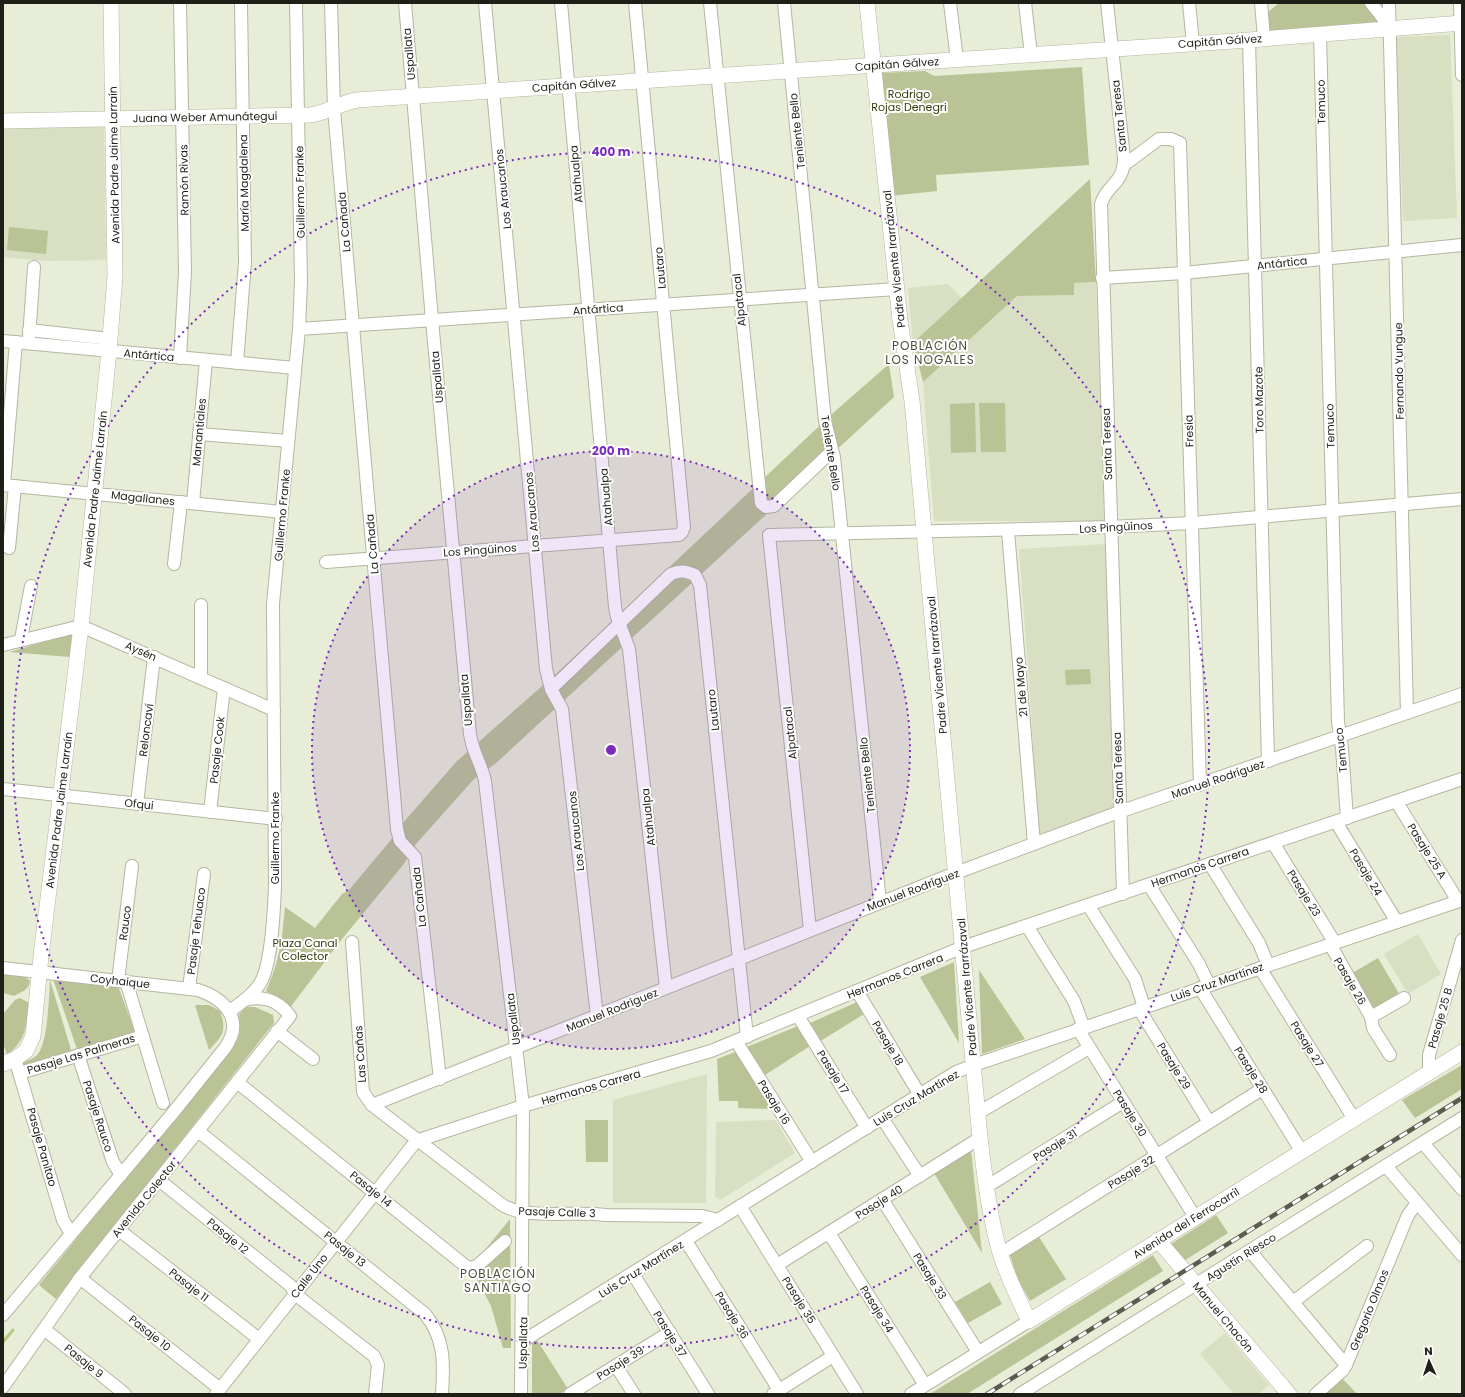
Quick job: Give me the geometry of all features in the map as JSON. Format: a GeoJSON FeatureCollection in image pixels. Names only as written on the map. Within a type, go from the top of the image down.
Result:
{"type":"FeatureCollection","features":[{"type":"Feature","properties":{"kind":"street","name":"Avenida Padre Jaime Larraín"},"geometry":{"type":"LineString","coordinates":[[13,1066],[26,1051],[33,1036],[81,626],[109,345],[115,256],[111,3]]}},
{"type":"Feature","properties":{"kind":"street","name":"Ramón Rivas"},"geometry":{"type":"LineString","coordinates":[[180,3],[185,272],[180,358]]}},
{"type":"Feature","properties":{"kind":"street","name":"María Magdalena"},"geometry":{"type":"LineString","coordinates":[[237,363],[245,262],[241,3]]}},
{"type":"Feature","properties":{"kind":"street","name":"Guillermo Franke"},"geometry":{"type":"LineString","coordinates":[[229,1012],[258,987],[266,965],[272,933],[276,886],[273,604],[299,329],[301,275],[296,3]]}},
{"type":"Feature","properties":{"kind":"street","name":"La Cañada"},"geometry":{"type":"LineString","coordinates":[[331,3],[334,109],[397,829],[400,841],[415,857],[440,1079]]}},
{"type":"Feature","properties":{"kind":"street","name":"Uspallata"},"geometry":{"type":"LineString","coordinates":[[405,3],[452,552],[470,739],[485,781],[523,1106],[522,1394]]}},
{"type":"Feature","properties":{"kind":"street","name":"Los Araucanos"},"geometry":{"type":"LineString","coordinates":[[485,3],[515,315],[546,669],[551,689],[562,709],[597,1016]]}},
{"type":"Feature","properties":{"kind":"street","name":"Atahualpa"},"geometry":{"type":"LineString","coordinates":[[561,3],[615,607],[629,649],[666,988]]}},
{"type":"Feature","properties":{"kind":"street","name":"Lautaro"},"geometry":{"type":"LineString","coordinates":[[635,3],[684,527],[682,532]]}},
{"type":"Feature","properties":{"kind":"street","name":"Alpatacal"},"geometry":{"type":"LineString","coordinates":[[710,3],[739,300],[761,503],[766,507],[774,506],[832,451]]}},
{"type":"Feature","properties":{"kind":"street","name":"Teniente Bello"},"geometry":{"type":"LineString","coordinates":[[784,3],[792,71],[825,421],[832,451],[843,534],[880,902]]}},
{"type":"Feature","properties":{"kind":"street","name":"Padre Vicente Irarrázaval"},"geometry":{"type":"LineString","coordinates":[[867,3],[902,340],[912,401],[980,1138],[986,1187],[992,1222],[1000,1254],[1008,1276],[1029,1320]]}},
{"type":"Feature","properties":{"kind":"street"},"geometry":{"type":"LineString","coordinates":[[950,3],[957,60]]}},
{"type":"Feature","properties":{"kind":"street"},"geometry":{"type":"LineString","coordinates":[[1025,3],[1031,55]]}},
{"type":"Feature","properties":{"kind":"street","name":"Santa Teresa"},"geometry":{"type":"LineString","coordinates":[[1106,3],[1124,165],[1120,177],[1102,198],[1101,204],[1102,278],[1122,894]]}},
{"type":"Feature","properties":{"kind":"street"},"geometry":{"type":"LineString","coordinates":[[1189,3],[1193,44]]}},
{"type":"Feature","properties":{"kind":"street","name":"Toro Mazote"},"geometry":{"type":"LineString","coordinates":[[1261,3],[1257,39],[1256,266],[1268,761]]}},
{"type":"Feature","properties":{"kind":"street"},"geometry":{"type":"LineString","coordinates":[[1371,3],[1390,28]]}},
{"type":"Feature","properties":{"kind":"street","name":"Fernando Yungue"},"geometry":{"type":"LineString","coordinates":[[1389,3],[1406,713]]}},
{"type":"Feature","properties":{"kind":"street"},"geometry":{"type":"LineString","coordinates":[[1460,3],[1462,75]]}},
{"type":"Feature","properties":{"kind":"street","name":"Capitán Gálvez"},"geometry":{"type":"LineString","coordinates":[[334,109],[345,103],[357,100],[1193,44],[1461,23]]}},
{"type":"Feature","properties":{"kind":"street","name":"Temuco"},"geometry":{"type":"LineString","coordinates":[[1320,34],[1338,722],[1340,736],[1341,820]]}},
{"type":"Feature","properties":{"kind":"street","name":"Juana Weber Amunátegui"},"geometry":{"type":"LineString","coordinates":[[3,121],[299,115],[318,114],[334,109]]}},
{"type":"Feature","properties":{"kind":"street","name":"Fresia"},"geometry":{"type":"LineString","coordinates":[[1124,165],[1159,139],[1171,139],[1180,143],[1200,785]]}},
{"type":"Feature","properties":{"kind":"street","name":"Antártica"},"geometry":{"type":"LineString","coordinates":[[1102,278],[1184,273],[1462,245]]}},
{"type":"Feature","properties":{"kind":"street"},"geometry":{"type":"LineString","coordinates":[[28,343],[34,267]]}},
{"type":"Feature","properties":{"kind":"street","name":"Antártica"},"geometry":{"type":"LineString","coordinates":[[299,329],[897,289]]}},
{"type":"Feature","properties":{"kind":"street","name":"Antártica"},"geometry":{"type":"LineString","coordinates":[[29,330],[180,358],[295,368]]}},
{"type":"Feature","properties":{"kind":"street","name":"Antártica"},"geometry":{"type":"LineString","coordinates":[[3,341],[109,345]]}},
{"type":"Feature","properties":{"kind":"street"},"geometry":{"type":"LineString","coordinates":[[9,548],[6,416],[16,342]]}},
{"type":"Feature","properties":{"kind":"street","name":"Manantiales"},"geometry":{"type":"LineString","coordinates":[[174,564],[199,434],[206,360]]}},
{"type":"Feature","properties":{"kind":"street"},"geometry":{"type":"LineString","coordinates":[[199,434],[288,441]]}},
{"type":"Feature","properties":{"kind":"street","name":"Magallanes"},"geometry":{"type":"LineString","coordinates":[[7,485],[282,512]]}},
{"type":"Feature","properties":{"kind":"street","name":"Los Pingüinos"},"geometry":{"type":"LineString","coordinates":[[769,535],[1008,531],[1192,523],[1462,499]]}},
{"type":"Feature","properties":{"kind":"street","name":"21 de Mayo"},"geometry":{"type":"LineString","coordinates":[[1008,531],[1034,844]]}},
{"type":"Feature","properties":{"kind":"street","name":"Los Pingüinos"},"geometry":{"type":"LineString","coordinates":[[326,562],[610,540],[679,534],[682,532]]}},
{"type":"Feature","properties":{"kind":"street","name":"Alpatacal"},"geometry":{"type":"LineString","coordinates":[[769,535],[810,930]]}},
{"type":"Feature","properties":{"kind":"street","name":"Lautaro"},"geometry":{"type":"LineString","coordinates":[[551,689],[620,625],[671,574],[678,571],[688,571],[695,575],[700,585],[739,959],[742,1039]]}},
{"type":"Feature","properties":{"kind":"street"},"geometry":{"type":"LineString","coordinates":[[21,639],[31,586]]}},
{"type":"Feature","properties":{"kind":"street"},"geometry":{"type":"LineString","coordinates":[[201,604],[201,678]]}},
{"type":"Feature","properties":{"kind":"street"},"geometry":{"type":"LineString","coordinates":[[3,645],[21,639],[81,626]]}},
{"type":"Feature","properties":{"kind":"street","name":"Aysén"},"geometry":{"type":"LineString","coordinates":[[81,626],[274,710]]}},
{"type":"Feature","properties":{"kind":"street","name":"Reloncaví"},"geometry":{"type":"LineString","coordinates":[[137,804],[154,657]]}},
{"type":"Feature","properties":{"kind":"street","name":"Pasaje Cook"},"geometry":{"type":"LineString","coordinates":[[210,812],[224,688]]}},
{"type":"Feature","properties":{"kind":"street","name":"Manuel Rodríguez"},"geometry":{"type":"LineString","coordinates":[[372,1105],[517,1049],[810,930],[956,873],[1119,812],[1462,694]]}},
{"type":"Feature","properties":{"kind":"street","name":"Hermanos Carrera"},"geometry":{"type":"LineString","coordinates":[[419,1140],[523,1106],[687,1059],[742,1039],[963,947],[1462,779]]}},
{"type":"Feature","properties":{"kind":"street","name":"Ofqui"},"geometry":{"type":"LineString","coordinates":[[3,789],[276,819]]}},
{"type":"Feature","properties":{"kind":"street","name":"Pasaje 25 A"},"geometry":{"type":"LineString","coordinates":[[1396,801],[1460,900]]}},
{"type":"Feature","properties":{"kind":"street","name":"Pasaje 24"},"geometry":{"type":"LineString","coordinates":[[1341,820],[1397,922]]}},
{"type":"Feature","properties":{"kind":"street","name":"Pasaje 23"},"geometry":{"type":"LineString","coordinates":[[1273,843],[1332,944]]}},
{"type":"Feature","properties":{"kind":"street","name":"Pasaje 27"},"geometry":{"type":"LineString","coordinates":[[1210,864],[1259,943],[1264,967],[1354,1120]]}},
{"type":"Feature","properties":{"kind":"street","name":"Rauco"},"geometry":{"type":"LineString","coordinates":[[122,981],[132,866]]}},
{"type":"Feature","properties":{"kind":"street","name":"Pasaje Tehuaco"},"geometry":{"type":"LineString","coordinates":[[189,988],[204,874]]}},
{"type":"Feature","properties":{"kind":"street","name":"Pasaje 28"},"geometry":{"type":"LineString","coordinates":[[1150,885],[1199,964],[1205,987],[1262,1089],[1302,1152]]}},
{"type":"Feature","properties":{"kind":"street","name":"Luis Cruz Martínez"},"geometry":{"type":"LineString","coordinates":[[523,1341],[956,1072],[1460,900]]}},
{"type":"Feature","properties":{"kind":"street","name":"Pasaje 29"},"geometry":{"type":"LineString","coordinates":[[1088,905],[1136,979],[1142,1008],[1209,1122]]}},
{"type":"Feature","properties":{"kind":"street","name":"Pasaje 30"},"geometry":{"type":"LineString","coordinates":[[1027,926],[1074,1001],[1081,1029],[1089,1048],[1195,1217]]}},
{"type":"Feature","properties":{"kind":"street","name":"Pasaje 25 B"},"geometry":{"type":"LineString","coordinates":[[1431,1072],[1429,1055],[1462,940]]}},
{"type":"Feature","properties":{"kind":"street","name":"Las Cañas"},"geometry":{"type":"LineString","coordinates":[[352,942],[363,1092],[372,1105],[419,1140]]}},
{"type":"Feature","properties":{"kind":"street","name":"Pasaje 26"},"geometry":{"type":"LineString","coordinates":[[1332,944],[1371,1017],[1373,1028],[1390,1055]]}},
{"type":"Feature","properties":{"kind":"street","name":"Coyhaique"},"geometry":{"type":"LineString","coordinates":[[3,968],[189,988],[214,997],[229,1012]]}},
{"type":"Feature","properties":{"kind":"street"},"geometry":{"type":"LineString","coordinates":[[122,981],[143,1036],[163,1104]]}},
{"type":"Feature","properties":{"kind":"street","name":"Pasaje 18"},"geometry":{"type":"LineString","coordinates":[[857,991],[920,1095]]}},
{"type":"Feature","properties":{"kind":"street","name":"Avenida Colector"},"geometry":{"type":"LineString","coordinates":[[3,1387],[80,1278],[290,1016],[280,1005],[268,999],[260,998],[242,1001]]}},
{"type":"Feature","properties":{"kind":"street","name":"Pasaje 26"},"geometry":{"type":"LineString","coordinates":[[1371,1017],[1404,998]]}},
{"type":"Feature","properties":{"kind":"street"},"geometry":{"type":"LineString","coordinates":[[6,1312],[229,1043],[233,1024],[229,1012]]}},
{"type":"Feature","properties":{"kind":"street","name":"Pasaje 17"},"geometry":{"type":"LineString","coordinates":[[798,1016],[867,1128]]}},
{"type":"Feature","properties":{"kind":"street"},"geometry":{"type":"LineString","coordinates":[[277,1031],[313,1060]]}},
{"type":"Feature","properties":{"kind":"street","name":"Pasaje Las Palmeras"},"geometry":{"type":"LineString","coordinates":[[13,1066],[78,1056],[143,1036]]}},
{"type":"Feature","properties":{"kind":"street","name":"Pasaje 16"},"geometry":{"type":"LineString","coordinates":[[742,1039],[812,1162]]}},
{"type":"Feature","properties":{"kind":"street"},"geometry":{"type":"LineString","coordinates":[[978,1113],[1089,1048]]}},
{"type":"Feature","properties":{"kind":"street","name":"Avenida del Ferrocarril"},"geometry":{"type":"LineString","coordinates":[[911,1394],[1462,1052]]}},
{"type":"Feature","properties":{"kind":"street","name":"Pasaje Rauco"},"geometry":{"type":"LineString","coordinates":[[78,1056],[113,1162],[121,1175]]}},
{"type":"Feature","properties":{"kind":"street","name":"Pasaje Panitao"},"geometry":{"type":"LineString","coordinates":[[13,1066],[63,1220],[71,1234]]}},
{"type":"Feature","properties":{"kind":"street","name":"Pasaje 14"},"geometry":{"type":"LineString","coordinates":[[237,1082],[376,1192],[468,1268],[477,1266],[505,1240]]}},
{"type":"Feature","properties":{"kind":"street","name":"Pasaje 32"},"geometry":{"type":"LineString","coordinates":[[1000,1254],[1262,1089]]}},
{"type":"Feature","properties":{"kind":"street","name":"Pasaje 31"},"geometry":{"type":"LineString","coordinates":[[986,1187],[1123,1102]]}},
{"type":"Feature","properties":{"kind":"street"},"geometry":{"type":"LineString","coordinates":[[882,1118],[920,1176]]}},
{"type":"Feature","properties":{"kind":"street","name":"Agustín Riesco"},"geometry":{"type":"LineString","coordinates":[[1020,1394],[1250,1252],[1462,1118]]}},
{"type":"Feature","properties":{"kind":"street","name":"Pasaje 13"},"geometry":{"type":"LineString","coordinates":[[198,1131],[419,1308],[430,1320],[441,1344],[444,1367],[442,1394]]}},
{"type":"Feature","properties":{"kind":"street","name":"Pasaje 40"},"geometry":{"type":"LineString","coordinates":[[777,1265],[980,1138]]}},
{"type":"Feature","properties":{"kind":"street","name":"Calle Uno"},"geometry":{"type":"LineString","coordinates":[[218,1391],[413,1145],[419,1140]]}},
{"type":"Feature","properties":{"kind":"street","name":"Pasaje Calle 3"},"geometry":{"type":"LineString","coordinates":[[419,1140],[501,1204],[511,1210],[523,1213],[702,1216],[718,1220]]}},
{"type":"Feature","properties":{"kind":"street"},"geometry":{"type":"LineString","coordinates":[[1424,1143],[1462,1189]]}},
{"type":"Feature","properties":{"kind":"street"},"geometry":{"type":"LineString","coordinates":[[1386,1166],[1462,1255]]}},
{"type":"Feature","properties":{"kind":"street","name":"Pasaje 12"},"geometry":{"type":"LineString","coordinates":[[159,1180],[291,1286],[295,1294],[374,1356],[378,1365],[375,1394]]}},
{"type":"Feature","properties":{"kind":"street","name":"Pasaje 33"},"geometry":{"type":"LineString","coordinates":[[882,1199],[978,1352]]}},
{"type":"Feature","properties":{"kind":"street","name":"Gregorio Olmos"},"geometry":{"type":"LineString","coordinates":[[1316,1394],[1343,1370],[1346,1365],[1408,1216],[1417,1202]]}},
{"type":"Feature","properties":{"kind":"street","name":"Pasaje 35"},"geometry":{"type":"LineString","coordinates":[[740,1206],[856,1394]]}},
{"type":"Feature","properties":{"kind":"street","name":"Pasaje 11"},"geometry":{"type":"LineString","coordinates":[[119,1230],[259,1339]]}},
{"type":"Feature","properties":{"kind":"street","name":"Pasaje 34"},"geometry":{"type":"LineString","coordinates":[[829,1233],[925,1385]]}},
{"type":"Feature","properties":{"kind":"street","name":"Pasaje 36"},"geometry":{"type":"LineString","coordinates":[[686,1240],[776,1392]]}},
{"type":"Feature","properties":{"kind":"street","name":"Manuel Chacón"},"geometry":{"type":"LineString","coordinates":[[1158,1240],[1289,1394]]}},
{"type":"Feature","properties":{"kind":"street"},"geometry":{"type":"LineString","coordinates":[[1293,1302],[1367,1246]]}},
{"type":"Feature","properties":{"kind":"street"},"geometry":{"type":"LineString","coordinates":[[1250,1252],[1346,1365]]}},
{"type":"Feature","properties":{"kind":"street","name":"Pasaje 37"},"geometry":{"type":"LineString","coordinates":[[633,1274],[708,1394]]}},
{"type":"Feature","properties":{"kind":"street","name":"Pasaje 10"},"geometry":{"type":"LineString","coordinates":[[80,1278],[218,1391]]}},
{"type":"Feature","properties":{"kind":"street","name":"Pasaje 9"},"geometry":{"type":"LineString","coordinates":[[44,1329],[125,1394]]}},
{"type":"Feature","properties":{"kind":"street","name":"Pasaje 39"},"geometry":{"type":"LineString","coordinates":[[570,1394],[670,1332]]}},
{"type":"Feature","properties":{"kind":"street"},"geometry":{"type":"LineString","coordinates":[[776,1392],[833,1356]]}},
{"type":"Feature","properties":{"kind":"street"},"geometry":{"type":"LineString","coordinates":[[616,1366],[634,1394]]}},
{"type":"Feature","properties":{"kind":"shaded area"},"geometry":{"type":"Polygon","coordinates":[[[1450,35],[1457,218],[1403,221],[1396,37],[1450,35]]]}},
{"type":"Feature","properties":{"kind":"shaded area"},"geometry":{"type":"Polygon","coordinates":[[[104,127],[106,260],[47,261],[3,257],[3,128],[104,127]]]}},
{"type":"Feature","properties":{"kind":"shaded area"},"geometry":{"type":"Polygon","coordinates":[[[1096,282],[1104,521],[934,521],[923,382],[1017,296],[1073,295],[1073,283],[1096,282]]]}},
{"type":"Feature","properties":{"kind":"shaded area"},"geometry":{"type":"Polygon","coordinates":[[[948,284],[962,298],[913,343],[908,288],[948,284]]]}},
{"type":"Feature","properties":{"kind":"shaded area"},"geometry":{"type":"Polygon","coordinates":[[[1106,544],[1110,704],[1115,808],[1038,835],[1031,710],[1019,549],[1106,544]]]}},
{"type":"Feature","properties":{"kind":"shaded area"},"geometry":{"type":"Polygon","coordinates":[[[1418,934],[1441,974],[1408,994],[1384,954],[1418,934]]]}},
{"type":"Feature","properties":{"kind":"shaded area"},"geometry":{"type":"Polygon","coordinates":[[[707,1074],[706,1203],[613,1203],[613,1100],[707,1074]]]}},
{"type":"Feature","properties":{"kind":"shaded area"},"geometry":{"type":"Polygon","coordinates":[[[775,1120],[795,1153],[720,1200],[715,1197],[716,1122],[775,1120]]]}},
{"type":"Feature","properties":{"kind":"shaded area"},"geometry":{"type":"Polygon","coordinates":[[[1225,1333],[1269,1385],[1258,1394],[1234,1394],[1200,1354],[1225,1333]]]}},
{"type":"Feature","properties":{"kind":"green space"},"geometry":{"type":"Polygon","coordinates":[[[1279,3],[1381,3],[1377,22],[1373,25],[1271,32],[1268,28],[1267,13],[1279,3]]]}},
{"type":"Feature","properties":{"kind":"green space","name":"Rodrigo Rojas Denegri"},"geometry":{"type":"Polygon","coordinates":[[[1082,67],[1089,165],[936,175],[937,191],[890,196],[880,73],[925,71],[934,76],[1082,67]]]}},
{"type":"Feature","properties":{"kind":"green space"},"geometry":{"type":"Polygon","coordinates":[[[1090,179],[1096,282],[1074,283],[1074,295],[1017,296],[923,382],[913,343],[1090,179]]]}},
{"type":"Feature","properties":{"kind":"green space"},"geometry":{"type":"Polygon","coordinates":[[[9,227],[48,231],[46,254],[7,250],[9,227]]]}},
{"type":"Feature","properties":{"kind":"green space","name":"Plaza Canal Colector"},"geometry":{"type":"Polygon","coordinates":[[[889,364],[894,397],[495,764],[474,779],[416,844],[403,865],[342,939],[289,1009],[284,1001],[266,991],[280,950],[285,907],[315,928],[342,894],[349,890],[390,841],[402,824],[456,762],[558,672],[832,414],[889,364]]]}},
{"type":"Feature","properties":{"kind":"green space"},"geometry":{"type":"Polygon","coordinates":[[[975,403],[976,452],[951,453],[950,404],[975,403]]]}},
{"type":"Feature","properties":{"kind":"green space"},"geometry":{"type":"Polygon","coordinates":[[[979,403],[1005,403],[1006,452],[981,452],[979,403]]]}},
{"type":"Feature","properties":{"kind":"green space"},"geometry":{"type":"Polygon","coordinates":[[[72,634],[70,657],[9,652],[72,634]]]}},
{"type":"Feature","properties":{"kind":"green space"},"geometry":{"type":"Polygon","coordinates":[[[1090,669],[1091,684],[1066,685],[1065,670],[1090,669]]]}},
{"type":"Feature","properties":{"kind":"green space"},"geometry":{"type":"Polygon","coordinates":[[[1378,958],[1401,997],[1373,1014],[1349,975],[1378,958]]]}},
{"type":"Feature","properties":{"kind":"green space"},"geometry":{"type":"Polygon","coordinates":[[[954,962],[959,1043],[920,977],[954,962]]]}},
{"type":"Feature","properties":{"kind":"green space"},"geometry":{"type":"Polygon","coordinates":[[[979,970],[1025,1039],[982,1054],[979,970]]]}},
{"type":"Feature","properties":{"kind":"green space"},"geometry":{"type":"Polygon","coordinates":[[[3,974],[24,976],[30,981],[28,987],[14,996],[3,993],[3,974]]]}},
{"type":"Feature","properties":{"kind":"green space"},"geometry":{"type":"Polygon","coordinates":[[[53,979],[118,986],[136,1035],[78,1052],[53,979]]]}},
{"type":"Feature","properties":{"kind":"green space"},"geometry":{"type":"Polygon","coordinates":[[[50,980],[72,1053],[22,1071],[19,1063],[36,1056],[43,1043],[47,1021],[50,980]]]}},
{"type":"Feature","properties":{"kind":"green space"},"geometry":{"type":"Polygon","coordinates":[[[20,998],[29,1003],[26,1026],[22,1038],[14,1049],[7,1055],[3,1043],[3,1014],[15,1000],[20,998]]]}},
{"type":"Feature","properties":{"kind":"green space"},"geometry":{"type":"Polygon","coordinates":[[[857,1002],[864,1014],[819,1042],[808,1024],[857,1002]]]}},
{"type":"Feature","properties":{"kind":"green space"},"geometry":{"type":"Polygon","coordinates":[[[195,1005],[209,1005],[220,1011],[223,1024],[222,1033],[218,1041],[209,1050],[195,1005]]]}},
{"type":"Feature","properties":{"kind":"green space"},"geometry":{"type":"Polygon","coordinates":[[[246,1007],[255,1007],[273,1015],[274,1023],[56,1299],[39,1285],[237,1041],[240,1032],[239,1014],[246,1007]]]}},
{"type":"Feature","properties":{"kind":"green space"},"geometry":{"type":"Polygon","coordinates":[[[798,1026],[810,1046],[765,1075],[747,1047],[798,1026]]]}},
{"type":"Feature","properties":{"kind":"green space"},"geometry":{"type":"Polygon","coordinates":[[[738,1051],[771,1109],[738,1108],[738,1101],[719,1101],[717,1059],[738,1051]]]}},
{"type":"Feature","properties":{"kind":"green space"},"geometry":{"type":"Polygon","coordinates":[[[1462,1065],[1462,1089],[1415,1118],[1402,1100],[1462,1065]]]}},
{"type":"Feature","properties":{"kind":"green space"},"geometry":{"type":"Polygon","coordinates":[[[585,1120],[608,1120],[608,1162],[586,1162],[585,1120]]]}},
{"type":"Feature","properties":{"kind":"green space"},"geometry":{"type":"Polygon","coordinates":[[[971,1150],[982,1253],[934,1173],[971,1150]]]}},
{"type":"Feature","properties":{"kind":"green space"},"geometry":{"type":"Polygon","coordinates":[[[1216,1215],[1228,1233],[1182,1262],[1171,1244],[1216,1215]]]}},
{"type":"Feature","properties":{"kind":"green space"},"geometry":{"type":"Polygon","coordinates":[[[510,1219],[511,1348],[503,1348],[491,1306],[471,1267],[510,1219]]]}},
{"type":"Feature","properties":{"kind":"green space"},"geometry":{"type":"Polygon","coordinates":[[[1039,1237],[1066,1279],[1030,1301],[1018,1280],[1010,1255],[1039,1237]]]}},
{"type":"Feature","properties":{"kind":"green space"},"geometry":{"type":"Polygon","coordinates":[[[1153,1255],[1163,1271],[967,1394],[930,1394],[1153,1255]]]}},
{"type":"Feature","properties":{"kind":"green space"},"geometry":{"type":"Polygon","coordinates":[[[990,1282],[1002,1304],[968,1323],[955,1302],[990,1282]]]}},
{"type":"Feature","properties":{"kind":"green space"},"geometry":{"type":"Polygon","coordinates":[[[537,1340],[568,1389],[559,1394],[532,1394],[532,1343],[537,1340]]]}},
{"type":"Feature","properties":{"kind":"green space"},"geometry":{"type":"Polygon","coordinates":[[[1341,1377],[1357,1394],[1320,1394],[1341,1377]]]}},
{"type":"Feature","properties":{"kind":"waterway"},"geometry":{"type":"LineString","coordinates":[[3,1342],[13,1330]]}},
{"type":"Feature","properties":{"kind":"railway"},"geometry":{"type":"LineString","coordinates":[[987,1394],[1462,1098]]}},
{"type":"Feature","properties":{"kind":"district","name":"POBLACIÓN LOS NOGALES"},"geometry":{"type":"Point","coordinates":[930,353]}},
{"type":"Feature","properties":{"kind":"district","name":"POBLACIÓN SANTIAGO"},"geometry":{"type":"Point","coordinates":[498,1281]}}]}
